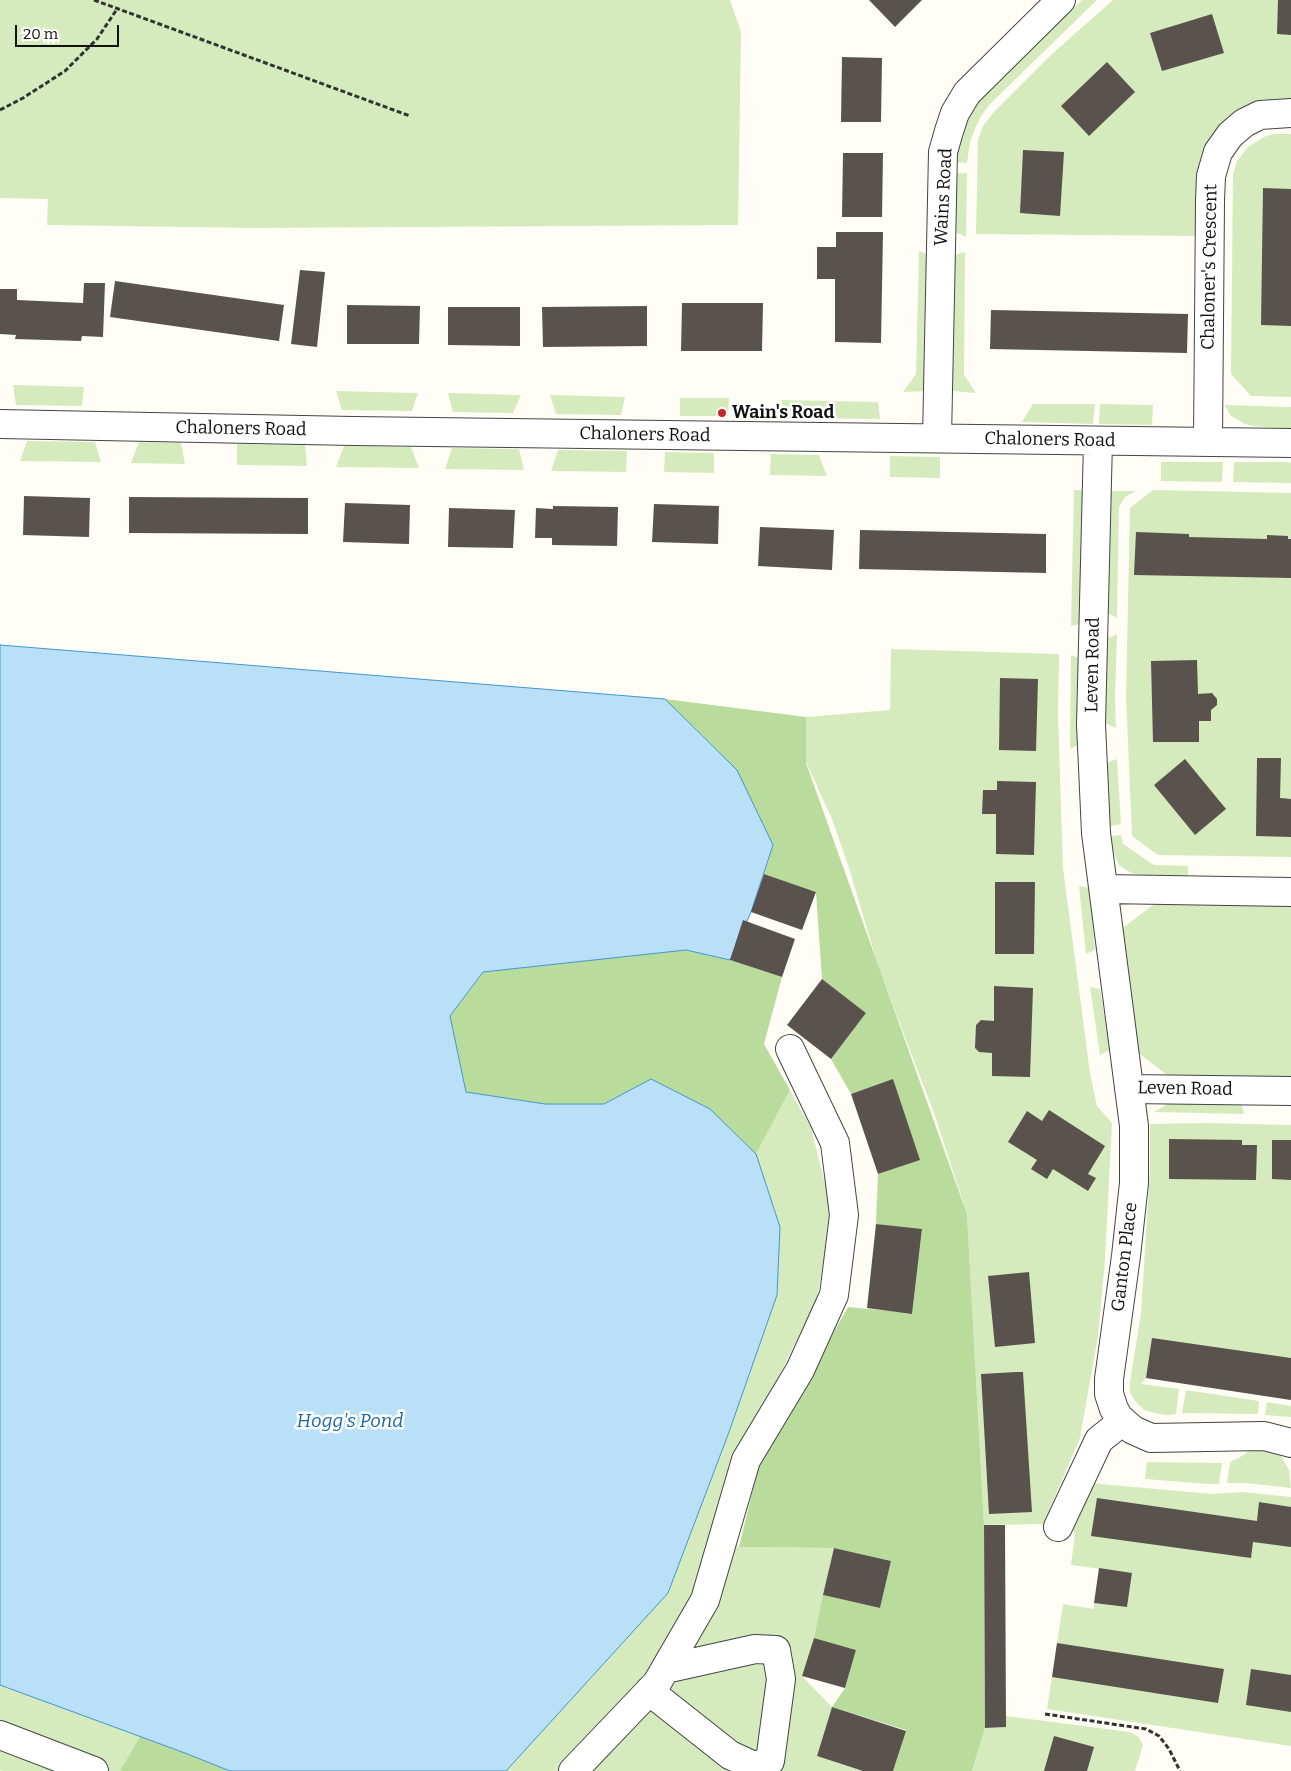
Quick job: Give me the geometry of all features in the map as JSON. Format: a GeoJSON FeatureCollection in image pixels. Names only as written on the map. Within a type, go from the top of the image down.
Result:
{"type":"FeatureCollection","features":[{"type":"Feature","properties":{"kind":"street","name":"Wains Road"},"geometry":{"type":"LineString","coordinates":[[937,438],[944,152],[949,131],[956,112],[967,93],[1061,0]]}},
{"type":"Feature","properties":{"kind":"street","name":"Chaloner's Crescent"},"geometry":{"type":"LineString","coordinates":[[1208,441],[1211,176],[1218,152],[1230,135],[1244,123],[1260,115],[1291,113]]}},
{"type":"Feature","properties":{"kind":"street","name":"Chaloners Road"},"geometry":{"type":"LineString","coordinates":[[0,424],[354,431],[1291,443]]}},
{"type":"Feature","properties":{"kind":"street","name":"Leven Road"},"geometry":{"type":"LineString","coordinates":[[1098,441],[1092,724],[1096,833],[1128,1089],[1291,1091]]}},
{"type":"Feature","properties":{"kind":"street"},"geometry":{"type":"LineString","coordinates":[[1104,889],[1291,892]]}},
{"type":"Feature","properties":{"kind":"street"},"geometry":{"type":"LineString","coordinates":[[573,1771],[656,1684],[705,1600],[746,1460],[800,1370],[834,1296],[844,1215],[835,1142],[790,1050]]}},
{"type":"Feature","properties":{"kind":"street","name":"Ganton Place"},"geometry":{"type":"LineString","coordinates":[[1128,1089],[1134,1126],[1134,1183],[1109,1379],[1109,1394],[1114,1409],[1133,1430],[1151,1438],[1264,1436],[1291,1442]]}},
{"type":"Feature","properties":{"kind":"street"},"geometry":{"type":"LineString","coordinates":[[1058,1527],[1099,1440],[1123,1421]]}},
{"type":"Feature","properties":{"kind":"street"},"geometry":{"type":"LineString","coordinates":[[650,1691],[730,1755],[754,1766],[770,1761],[781,1679],[776,1650],[755,1649],[665,1669]]}},
{"type":"Feature","properties":{"kind":"street"},"geometry":{"type":"LineString","coordinates":[[0,1735],[94,1771]]}},
{"type":"Feature","properties":{"kind":"path"},"geometry":{"type":"LineString","coordinates":[[94,0],[410,116]]}},
{"type":"Feature","properties":{"kind":"path"},"geometry":{"type":"LineString","coordinates":[[0,110],[23,98],[65,71],[97,39],[117,9]]}},
{"type":"Feature","properties":{"kind":"path"},"geometry":{"type":"LineString","coordinates":[[1045,1714],[1146,1729],[1159,1736],[1169,1749],[1180,1771]]}},
{"type":"Feature","properties":{"kind":"green space"},"geometry":{"type":"Polygon","coordinates":[[[0,0],[730,0],[741,32],[738,225],[257,228],[47,225],[48,199],[0,198],[0,0]]]}},
{"type":"Feature","properties":{"kind":"green space"},"geometry":{"type":"Polygon","coordinates":[[[1082,0],[1097,0],[991,103],[981,116],[975,129],[970,142],[967,163],[957,162],[959,143],[975,103],[1082,0]]]}},
{"type":"Feature","properties":{"kind":"green space"},"geometry":{"type":"Polygon","coordinates":[[[1113,0],[1291,0],[1291,101],[1246,108],[1198,236],[976,234],[978,140],[983,126],[993,113],[1052,54],[1113,0]]]}},
{"type":"Feature","properties":{"kind":"green space"},"geometry":{"type":"Polygon","coordinates":[[[1273,134],[1291,134],[1291,397],[1251,396],[1231,374],[1233,174],[1237,161],[1248,147],[1273,134]]]}},
{"type":"Feature","properties":{"kind":"green space"},"geometry":{"type":"Polygon","coordinates":[[[956,173],[967,173],[966,237],[955,232],[956,173]]]}},
{"type":"Feature","properties":{"kind":"green space"},"geometry":{"type":"Polygon","coordinates":[[[919,251],[929,255],[928,391],[903,392],[916,374],[919,251]]]}},
{"type":"Feature","properties":{"kind":"green space"},"geometry":{"type":"Polygon","coordinates":[[[965,252],[964,375],[976,393],[952,391],[955,255],[965,252]]]}},
{"type":"Feature","properties":{"kind":"green space"},"geometry":{"type":"Polygon","coordinates":[[[13,385],[84,387],[82,406],[16,405],[13,385]]]}},
{"type":"Feature","properties":{"kind":"green space"},"geometry":{"type":"Polygon","coordinates":[[[336,391],[418,393],[412,411],[342,410],[336,391]]]}},
{"type":"Feature","properties":{"kind":"green space"},"geometry":{"type":"Polygon","coordinates":[[[448,393],[521,395],[513,413],[453,412],[448,393]]]}},
{"type":"Feature","properties":{"kind":"green space"},"geometry":{"type":"Polygon","coordinates":[[[550,395],[625,397],[621,415],[556,414],[550,395]]]}},
{"type":"Feature","properties":{"kind":"green space"},"geometry":{"type":"Polygon","coordinates":[[[680,398],[729,398],[728,416],[680,416],[680,398]]]}},
{"type":"Feature","properties":{"kind":"green space"},"geometry":{"type":"Polygon","coordinates":[[[781,400],[878,402],[880,419],[787,418],[781,400]]]}},
{"type":"Feature","properties":{"kind":"green space"},"geometry":{"type":"Polygon","coordinates":[[[1033,404],[1095,404],[1093,424],[1022,422],[1033,404]]]}},
{"type":"Feature","properties":{"kind":"green space"},"geometry":{"type":"Polygon","coordinates":[[[1100,404],[1153,405],[1152,425],[1099,424],[1100,404]]]}},
{"type":"Feature","properties":{"kind":"green space"},"geometry":{"type":"Polygon","coordinates":[[[1225,405],[1291,407],[1291,429],[1245,424],[1230,415],[1225,405]]]}},
{"type":"Feature","properties":{"kind":"green space"},"geometry":{"type":"Polygon","coordinates":[[[27,441],[95,442],[101,462],[20,461],[27,441]]]}},
{"type":"Feature","properties":{"kind":"green space"},"geometry":{"type":"Polygon","coordinates":[[[139,442],[181,443],[185,464],[131,463],[139,442]]]}},
{"type":"Feature","properties":{"kind":"green space"},"geometry":{"type":"Polygon","coordinates":[[[237,444],[305,445],[307,466],[237,465],[237,444]]]}},
{"type":"Feature","properties":{"kind":"green space"},"geometry":{"type":"Polygon","coordinates":[[[344,446],[411,447],[419,468],[336,467],[344,446]]]}},
{"type":"Feature","properties":{"kind":"green space"},"geometry":{"type":"Polygon","coordinates":[[[452,448],[519,449],[524,470],[445,469],[452,448]]]}},
{"type":"Feature","properties":{"kind":"green space"},"geometry":{"type":"Polygon","coordinates":[[[558,450],[627,451],[626,472],[551,471],[558,450]]]}},
{"type":"Feature","properties":{"kind":"green space"},"geometry":{"type":"Polygon","coordinates":[[[665,452],[714,453],[714,473],[664,472],[665,452]]]}},
{"type":"Feature","properties":{"kind":"green space"},"geometry":{"type":"Polygon","coordinates":[[[771,454],[819,455],[827,476],[770,475],[771,454]]]}},
{"type":"Feature","properties":{"kind":"green space"},"geometry":{"type":"Polygon","coordinates":[[[890,456],[940,457],[940,478],[890,477],[890,456]]]}},
{"type":"Feature","properties":{"kind":"green space"},"geometry":{"type":"Polygon","coordinates":[[[1161,462],[1223,462],[1222,482],[1161,481],[1161,462]]]}},
{"type":"Feature","properties":{"kind":"green space"},"geometry":{"type":"Polygon","coordinates":[[[1234,462],[1289,462],[1291,463],[1291,483],[1233,482],[1234,462]]]}},
{"type":"Feature","properties":{"kind":"green space"},"geometry":{"type":"Polygon","coordinates":[[[1074,490],[1083,490],[1081,624],[1071,626],[1074,490]]]}},
{"type":"Feature","properties":{"kind":"green space"},"geometry":{"type":"Polygon","coordinates":[[[1153,490],[1291,493],[1291,857],[1158,855],[1132,836],[1126,696],[1130,508],[1153,490]]]}},
{"type":"Feature","properties":{"kind":"green space"},"geometry":{"type":"Polygon","coordinates":[[[1110,491],[1136,491],[1125,497],[1119,507],[1117,618],[1107,612],[1110,491]]]}},
{"type":"Feature","properties":{"kind":"green space"},"geometry":{"type":"Polygon","coordinates":[[[1117,634],[1116,728],[1105,723],[1106,639],[1117,634]]]}},
{"type":"Feature","properties":{"kind":"green space"},"geometry":{"type":"Polygon","coordinates":[[[891,649],[1059,654],[1058,715],[1063,868],[1090,1073],[1097,1106],[1112,1123],[1105,1260],[1098,1336],[1080,1438],[1043,1524],[984,1525],[967,1214],[934,1113],[879,969],[849,868],[832,819],[806,762],[806,717],[890,710],[891,649]]]}},
{"type":"Feature","properties":{"kind":"green space"},"geometry":{"type":"Polygon","coordinates":[[[1071,655],[1081,659],[1081,744],[1070,749],[1071,655]]]}},
{"type":"Feature","properties":{"kind":"green space"},"geometry":{"type":"Polygon","coordinates":[[[665,699],[806,717],[806,763],[967,1214],[984,1525],[985,1728],[972,1771],[893,1771],[906,1730],[832,1707],[845,1688],[856,1650],[814,1638],[823,1595],[880,1608],[891,1561],[834,1548],[739,1547],[759,1464],[848,1307],[912,1313],[922,1230],[876,1224],[878,1174],[919,1160],[893,1080],[851,1094],[831,1059],[866,1013],[822,979],[816,892],[764,874],[773,845],[732,765],[665,699]]]}},
{"type":"Feature","properties":{"kind":"green space"},"geometry":{"type":"Polygon","coordinates":[[[1117,759],[1121,824],[1110,826],[1106,763],[1117,759]]]}},
{"type":"Feature","properties":{"kind":"green space"},"geometry":{"type":"Polygon","coordinates":[[[1121,835],[1123,844],[1154,865],[1188,866],[1188,876],[1134,874],[1126,870],[1119,865],[1112,849],[1111,836],[1121,835]]]}},
{"type":"Feature","properties":{"kind":"green space"},"geometry":{"type":"Polygon","coordinates":[[[1079,886],[1090,888],[1095,950],[1086,954],[1079,886]]]}},
{"type":"Feature","properties":{"kind":"green space"},"geometry":{"type":"Polygon","coordinates":[[[1157,902],[1291,903],[1291,1077],[1167,1075],[1136,1051],[1120,930],[1157,902]]]}},
{"type":"Feature","properties":{"kind":"green space"},"geometry":{"type":"Polygon","coordinates":[[[686,950],[730,960],[782,977],[764,1044],[790,1090],[756,1154],[710,1109],[651,1079],[604,1104],[545,1104],[466,1092],[450,1016],[483,972],[686,950]]]}},
{"type":"Feature","properties":{"kind":"green space"},"geometry":{"type":"Polygon","coordinates":[[[1090,987],[1100,989],[1110,1050],[1100,1055],[1090,987]]]}},
{"type":"Feature","properties":{"kind":"green space"},"geometry":{"type":"Polygon","coordinates":[[[790,1090],[811,1128],[832,1211],[817,1299],[739,1457],[715,1529],[739,1547],[834,1548],[814,1638],[802,1676],[832,1707],[817,1756],[863,1771],[506,1771],[668,1593],[729,1432],[777,1295],[780,1227],[756,1154],[790,1090]]]}},
{"type":"Feature","properties":{"kind":"green space"},"geometry":{"type":"Polygon","coordinates":[[[1169,1103],[1241,1103],[1244,1114],[1154,1112],[1169,1103]]]}},
{"type":"Feature","properties":{"kind":"green space"},"geometry":{"type":"Polygon","coordinates":[[[1150,1124],[1291,1125],[1291,1400],[1146,1378],[1141,1384],[1179,1389],[1176,1414],[1154,1413],[1144,1410],[1135,1401],[1130,1392],[1141,1313],[1150,1171],[1150,1124]]]}},
{"type":"Feature","properties":{"kind":"green space"},"geometry":{"type":"Polygon","coordinates":[[[1186,1390],[1259,1401],[1258,1414],[1182,1413],[1186,1390]]]}},
{"type":"Feature","properties":{"kind":"green space"},"geometry":{"type":"Polygon","coordinates":[[[1267,1402],[1291,1406],[1291,1417],[1265,1415],[1267,1402]]]}},
{"type":"Feature","properties":{"kind":"green space"},"geometry":{"type":"Polygon","coordinates":[[[1255,1449],[1264,1449],[1280,1454],[1289,1470],[1291,1488],[1227,1483],[1230,1462],[1255,1449]]]}},
{"type":"Feature","properties":{"kind":"green space"},"geometry":{"type":"Polygon","coordinates":[[[1147,1462],[1222,1463],[1219,1484],[1145,1479],[1147,1462]]]}},
{"type":"Feature","properties":{"kind":"green space"},"geometry":{"type":"Polygon","coordinates":[[[1089,1483],[1213,1494],[1242,1492],[1291,1497],[1291,1746],[1047,1709],[1063,1604],[1094,1609],[1094,1603],[1127,1607],[1132,1573],[1071,1565],[1075,1534],[1072,1529],[1089,1483]]]}},
{"type":"Feature","properties":{"kind":"green space"},"geometry":{"type":"Polygon","coordinates":[[[0,1685],[140,1736],[120,1771],[0,1770],[0,1685]]]}},
{"type":"Feature","properties":{"kind":"green space"},"geometry":{"type":"Polygon","coordinates":[[[1006,1716],[1130,1732],[1139,1737],[1143,1745],[1135,1771],[972,1771],[985,1728],[1006,1727],[1006,1716]]]}},
{"type":"Feature","properties":{"kind":"green space"},"geometry":{"type":"Polygon","coordinates":[[[140,1736],[185,1753],[230,1771],[120,1771],[140,1736]]]}},
{"type":"Feature","properties":{"kind":"water","name":"Hogg's Pond"},"geometry":{"type":"Polygon","coordinates":[[[0,645],[665,699],[737,770],[773,845],[751,912],[730,960],[686,950],[483,972],[450,1016],[466,1092],[545,1104],[604,1104],[651,1079],[710,1109],[756,1154],[780,1227],[777,1295],[729,1432],[668,1593],[506,1771],[230,1771],[0,1685],[0,645]]]}},
{"type":"Feature","properties":{"kind":"building"},"geometry":{"type":"Polygon","coordinates":[[[869,0],[922,0],[895,27],[869,0]]]}},
{"type":"Feature","properties":{"kind":"building"},"geometry":{"type":"Polygon","coordinates":[[[1278,0],[1291,0],[1291,35],[1277,34],[1278,0]]]}},
{"type":"Feature","properties":{"kind":"building"},"geometry":{"type":"Polygon","coordinates":[[[1212,14],[1224,53],[1162,71],[1150,33],[1212,14]]]}},
{"type":"Feature","properties":{"kind":"building"},"geometry":{"type":"Polygon","coordinates":[[[842,57],[882,58],[881,122],[841,122],[842,57]]]}},
{"type":"Feature","properties":{"kind":"building"},"geometry":{"type":"Polygon","coordinates":[[[1107,62],[1135,92],[1089,136],[1061,106],[1107,62]]]}},
{"type":"Feature","properties":{"kind":"building"},"geometry":{"type":"Polygon","coordinates":[[[1023,150],[1064,152],[1060,216],[1020,213],[1023,150]]]}},
{"type":"Feature","properties":{"kind":"building"},"geometry":{"type":"Polygon","coordinates":[[[843,153],[883,153],[882,217],[842,217],[843,153]]]}},
{"type":"Feature","properties":{"kind":"building"},"geometry":{"type":"Polygon","coordinates":[[[1263,188],[1291,189],[1291,326],[1261,325],[1263,188]]]}},
{"type":"Feature","properties":{"kind":"building"},"geometry":{"type":"Polygon","coordinates":[[[836,232],[883,232],[881,343],[835,342],[835,279],[817,279],[817,247],[836,247],[836,232]]]}},
{"type":"Feature","properties":{"kind":"building"},"geometry":{"type":"Polygon","coordinates":[[[300,270],[325,272],[317,347],[291,344],[300,270]]]}},
{"type":"Feature","properties":{"kind":"building"},"geometry":{"type":"Polygon","coordinates":[[[115,281],[284,305],[279,341],[110,317],[115,281]]]}},
{"type":"Feature","properties":{"kind":"building"},"geometry":{"type":"Polygon","coordinates":[[[84,283],[105,283],[103,337],[82,336],[81,341],[15,339],[16,335],[0,334],[0,289],[17,289],[17,300],[83,303],[84,283]]]}},
{"type":"Feature","properties":{"kind":"building"},"geometry":{"type":"Polygon","coordinates":[[[682,303],[763,303],[762,351],[681,351],[682,303]]]}},
{"type":"Feature","properties":{"kind":"building"},"geometry":{"type":"Polygon","coordinates":[[[347,305],[420,306],[419,344],[347,344],[347,305]]]}},
{"type":"Feature","properties":{"kind":"building"},"geometry":{"type":"Polygon","coordinates":[[[647,306],[647,346],[543,347],[542,307],[647,306]]]}},
{"type":"Feature","properties":{"kind":"building"},"geometry":{"type":"Polygon","coordinates":[[[448,307],[520,307],[520,346],[448,345],[448,307]]]}},
{"type":"Feature","properties":{"kind":"building"},"geometry":{"type":"Polygon","coordinates":[[[991,310],[1188,314],[1187,353],[990,349],[991,310]]]}},
{"type":"Feature","properties":{"kind":"building"},"geometry":{"type":"Polygon","coordinates":[[[24,496],[90,498],[89,537],[23,535],[24,496]]]}},
{"type":"Feature","properties":{"kind":"building"},"geometry":{"type":"Polygon","coordinates":[[[129,497],[308,498],[308,534],[129,533],[129,497]]]}},
{"type":"Feature","properties":{"kind":"building"},"geometry":{"type":"Polygon","coordinates":[[[345,503],[410,505],[409,544],[343,542],[345,503]]]}},
{"type":"Feature","properties":{"kind":"building"},"geometry":{"type":"Polygon","coordinates":[[[654,504],[719,506],[718,544],[652,542],[654,504]]]}},
{"type":"Feature","properties":{"kind":"building"},"geometry":{"type":"Polygon","coordinates":[[[553,506],[618,507],[617,546],[552,545],[552,538],[535,538],[536,508],[553,509],[553,506]]]}},
{"type":"Feature","properties":{"kind":"building"},"geometry":{"type":"Polygon","coordinates":[[[449,508],[515,510],[513,548],[448,547],[449,508]]]}},
{"type":"Feature","properties":{"kind":"building"},"geometry":{"type":"Polygon","coordinates":[[[760,527],[834,530],[832,570],[758,566],[760,527]]]}},
{"type":"Feature","properties":{"kind":"building"},"geometry":{"type":"Polygon","coordinates":[[[860,530],[1046,534],[1046,573],[859,569],[860,530]]]}},
{"type":"Feature","properties":{"kind":"building"},"geometry":{"type":"Polygon","coordinates":[[[1136,532],[1189,534],[1189,537],[1267,539],[1267,535],[1288,536],[1288,539],[1291,539],[1291,578],[1134,575],[1136,532]]]}},
{"type":"Feature","properties":{"kind":"building"},"geometry":{"type":"Polygon","coordinates":[[[1197,660],[1198,694],[1212,693],[1217,699],[1217,705],[1211,710],[1211,721],[1199,721],[1199,742],[1153,742],[1151,661],[1197,660]]]}},
{"type":"Feature","properties":{"kind":"building"},"geometry":{"type":"Polygon","coordinates":[[[1000,678],[1038,679],[1036,751],[999,750],[1000,678]]]}},
{"type":"Feature","properties":{"kind":"building"},"geometry":{"type":"Polygon","coordinates":[[[1257,758],[1281,758],[1280,798],[1291,799],[1291,837],[1256,836],[1257,758]]]}},
{"type":"Feature","properties":{"kind":"building"},"geometry":{"type":"Polygon","coordinates":[[[1185,759],[1226,809],[1195,835],[1154,785],[1185,759]]]}},
{"type":"Feature","properties":{"kind":"building"},"geometry":{"type":"Polygon","coordinates":[[[997,781],[1036,782],[1034,855],[996,854],[996,814],[982,814],[983,790],[997,790],[997,781]]]}},
{"type":"Feature","properties":{"kind":"building"},"geometry":{"type":"Polygon","coordinates":[[[764,874],[816,892],[802,930],[751,912],[764,874]]]}},
{"type":"Feature","properties":{"kind":"building"},"geometry":{"type":"Polygon","coordinates":[[[995,882],[1035,882],[1034,954],[995,954],[995,882]]]}},
{"type":"Feature","properties":{"kind":"building"},"geometry":{"type":"Polygon","coordinates":[[[743,920],[795,939],[782,977],[730,960],[743,920]]]}},
{"type":"Feature","properties":{"kind":"building"},"geometry":{"type":"Polygon","coordinates":[[[822,979],[866,1013],[831,1059],[787,1025],[822,979]]]}},
{"type":"Feature","properties":{"kind":"building"},"geometry":{"type":"Polygon","coordinates":[[[994,986],[1033,988],[1030,1077],[992,1076],[992,1053],[979,1052],[975,1048],[976,1025],[981,1020],[994,1021],[994,986]]]}},
{"type":"Feature","properties":{"kind":"building"},"geometry":{"type":"Polygon","coordinates":[[[893,1079],[920,1160],[878,1174],[851,1094],[893,1079]]]}},
{"type":"Feature","properties":{"kind":"building"},"geometry":{"type":"Polygon","coordinates":[[[1049,1110],[1105,1146],[1088,1174],[1096,1178],[1088,1191],[1053,1169],[1047,1179],[1031,1169],[1037,1160],[1008,1142],[1027,1111],[1042,1121],[1049,1110]]]}},
{"type":"Feature","properties":{"kind":"building"},"geometry":{"type":"Polygon","coordinates":[[[1169,1139],[1242,1140],[1242,1145],[1257,1145],[1256,1180],[1169,1179],[1169,1139]]]}},
{"type":"Feature","properties":{"kind":"building"},"geometry":{"type":"Polygon","coordinates":[[[1272,1140],[1291,1140],[1291,1180],[1272,1179],[1272,1140]]]}},
{"type":"Feature","properties":{"kind":"building"},"geometry":{"type":"Polygon","coordinates":[[[876,1224],[922,1229],[912,1314],[867,1308],[876,1224]]]}},
{"type":"Feature","properties":{"kind":"building"},"geometry":{"type":"Polygon","coordinates":[[[1029,1272],[1035,1343],[995,1347],[988,1276],[1029,1272]]]}},
{"type":"Feature","properties":{"kind":"building"},"geometry":{"type":"Polygon","coordinates":[[[1152,1338],[1291,1358],[1291,1400],[1146,1378],[1152,1338]]]}},
{"type":"Feature","properties":{"kind":"building"},"geometry":{"type":"Polygon","coordinates":[[[1023,1372],[1032,1512],[989,1514],[981,1374],[1023,1372]]]}},
{"type":"Feature","properties":{"kind":"building"},"geometry":{"type":"Polygon","coordinates":[[[1097,1498],[1257,1521],[1259,1502],[1291,1507],[1291,1547],[1253,1542],[1251,1558],[1091,1536],[1097,1498]]]}},
{"type":"Feature","properties":{"kind":"building"},"geometry":{"type":"Polygon","coordinates":[[[984,1525],[1005,1525],[1006,1727],[985,1728],[984,1525]]]}},
{"type":"Feature","properties":{"kind":"building"},"geometry":{"type":"Polygon","coordinates":[[[834,1548],[891,1561],[880,1608],[823,1595],[834,1548]]]}},
{"type":"Feature","properties":{"kind":"building"},"geometry":{"type":"Polygon","coordinates":[[[1099,1568],[1132,1573],[1127,1607],[1094,1603],[1099,1568]]]}},
{"type":"Feature","properties":{"kind":"building"},"geometry":{"type":"Polygon","coordinates":[[[814,1638],[856,1650],[845,1688],[802,1676],[814,1638]]]}},
{"type":"Feature","properties":{"kind":"building"},"geometry":{"type":"Polygon","coordinates":[[[1057,1643],[1224,1669],[1218,1703],[1052,1677],[1057,1643]]]}},
{"type":"Feature","properties":{"kind":"building"},"geometry":{"type":"Polygon","coordinates":[[[1251,1669],[1291,1675],[1291,1712],[1246,1705],[1251,1669]]]}},
{"type":"Feature","properties":{"kind":"building"},"geometry":{"type":"Polygon","coordinates":[[[832,1707],[906,1731],[893,1771],[863,1771],[817,1756],[832,1707]]]}},
{"type":"Feature","properties":{"kind":"building"},"geometry":{"type":"Polygon","coordinates":[[[1054,1736],[1094,1747],[1087,1771],[1044,1771],[1054,1736]]]}},
{"type":"Feature","properties":{"kind":"place","name":"Wain's Road"},"geometry":{"type":"Point","coordinates":[722,413]}}]}
